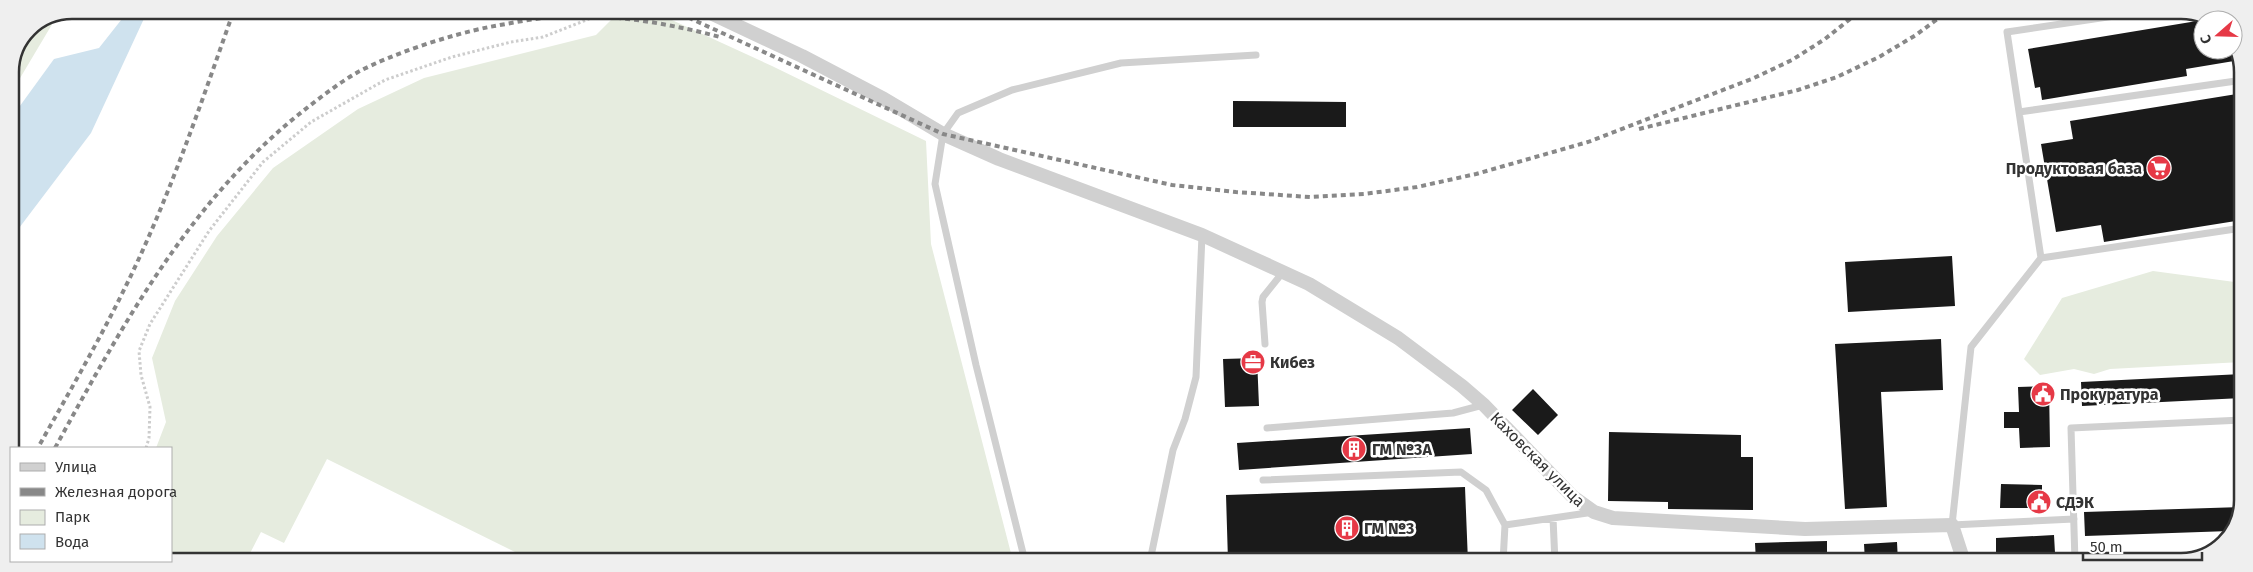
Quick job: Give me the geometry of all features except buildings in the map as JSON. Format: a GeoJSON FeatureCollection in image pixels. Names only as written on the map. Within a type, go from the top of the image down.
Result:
{"type":"FeatureCollection","features":[{"type":"Feature","properties":{"kind":"street","name":"Каховская улица"},"geometry":{"type":"LineString","coordinates":[[723,19],[802,56],[884,99],[943,134],[999,159],[1202,235],[1309,284],[1398,338],[1462,386],[1484,405],[1574,497],[1594,512],[1613,518],[1805,529],[1952,525]]}},
{"type":"Feature","properties":{"kind":"street"},"geometry":{"type":"LineString","coordinates":[[1952,525],[1961,553]]}},
{"type":"Feature","properties":{"kind":"lane"},"geometry":{"type":"LineString","coordinates":[[2040,258],[2008,32],[2095,19]]}},
{"type":"Feature","properties":{"kind":"lane"},"geometry":{"type":"LineString","coordinates":[[1023,553],[976,365],[935,184],[943,134],[958,113],[1012,90],[1121,63],[1256,55]]}},
{"type":"Feature","properties":{"kind":"lane"},"geometry":{"type":"LineString","coordinates":[[2019,112],[2234,81]]}},
{"type":"Feature","properties":{"kind":"lane"},"geometry":{"type":"LineString","coordinates":[[2074,519],[1952,525],[1971,348],[2040,258],[2234,229]]}},
{"type":"Feature","properties":{"kind":"lane"},"geometry":{"type":"LineString","coordinates":[[1152,553],[1173,450],[1185,419],[1196,378],[1202,235]]}},
{"type":"Feature","properties":{"kind":"lane"},"geometry":{"type":"LineString","coordinates":[[1265,344],[1263,297],[1283,272]]}},
{"type":"Feature","properties":{"kind":"lane"},"geometry":{"type":"LineString","coordinates":[[1267,428],[1453,413],[1484,405]]}},
{"type":"Feature","properties":{"kind":"lane"},"geometry":{"type":"LineString","coordinates":[[2075,553],[2071,428],[2234,420]]}},
{"type":"Feature","properties":{"kind":"lane"},"geometry":{"type":"LineString","coordinates":[[1263,480],[1461,472],[1486,490],[1505,526],[1504,553]]}},
{"type":"Feature","properties":{"kind":"lane"},"geometry":{"type":"LineString","coordinates":[[1505,526],[1594,512]]}},
{"type":"Feature","properties":{"kind":"lane"},"geometry":{"type":"LineString","coordinates":[[1553,518],[1555,553]]}},
{"type":"Feature","properties":{"kind":"path"},"geometry":{"type":"LineString","coordinates":[[146,447],[149,438],[150,407],[141,375],[139,351],[150,324],[209,231],[262,162],[311,122],[385,80],[452,57],[511,42],[542,37],[589,19]]}},
{"type":"Feature","properties":{"kind":"green space"},"geometry":{"type":"Polygon","coordinates":[[[612,19],[670,19],[772,66],[926,141],[931,244],[1011,553],[517,553],[327,459],[284,543],[261,532],[250,553],[172,553],[172,447],[156,447],[166,422],[152,358],[175,301],[217,236],[273,168],[358,109],[424,78],[596,35],[612,19]]]}},
{"type":"Feature","properties":{"kind":"green space"},"geometry":{"type":"Polygon","coordinates":[[[53,23],[19,80],[20,62],[28,43],[34,34],[53,23]]]}},
{"type":"Feature","properties":{"kind":"green space"},"geometry":{"type":"Polygon","coordinates":[[[2153,271],[2234,282],[2234,362],[2110,369],[2094,374],[2074,369],[2040,375],[2024,359],[2062,298],[2153,271]]]}},
{"type":"Feature","properties":{"kind":"water"},"geometry":{"type":"Polygon","coordinates":[[[122,19],[144,19],[91,133],[19,228],[19,107],[54,59],[99,48],[122,19]]]}},
{"type":"Feature","properties":{"kind":"railway"},"geometry":{"type":"LineString","coordinates":[[40,444],[105,327],[141,254],[179,164],[231,19]]}},
{"type":"Feature","properties":{"kind":"railway"},"geometry":{"type":"LineString","coordinates":[[56,447],[132,312],[190,227],[223,187],[259,150],[298,115],[350,77],[388,58],[457,35],[489,27],[537,19]]}},
{"type":"Feature","properties":{"kind":"railway"},"geometry":{"type":"LineString","coordinates":[[632,19],[720,37]]}},
{"type":"Feature","properties":{"kind":"railway"},"geometry":{"type":"LineString","coordinates":[[692,19],[943,134],[1172,185],[1310,197],[1364,194],[1417,187],[1476,174],[1588,142],[1754,78],[1792,60],[1825,39],[1850,19]]}},
{"type":"Feature","properties":{"kind":"railway"},"geometry":{"type":"LineString","coordinates":[[1639,129],[1798,90],[1837,77],[1879,57],[1916,35],[1937,19]]}},
{"type":"Feature","properties":{"kind":"place","name":"Продуктовая база"},"geometry":{"type":"Point","coordinates":[2159,168]}},
{"type":"Feature","properties":{"kind":"place","name":"Кибез"},"geometry":{"type":"Point","coordinates":[1253,362]}},
{"type":"Feature","properties":{"kind":"place","name":"Прокуратура"},"geometry":{"type":"Point","coordinates":[2043,394]}},
{"type":"Feature","properties":{"kind":"place","name":"ГМ №3А"},"geometry":{"type":"Point","coordinates":[1354,449]}},
{"type":"Feature","properties":{"kind":"place","name":"СДЭК"},"geometry":{"type":"Point","coordinates":[2039,502]}},
{"type":"Feature","properties":{"kind":"place","name":"ГМ №3"},"geometry":{"type":"Point","coordinates":[1347,528]}}]}
